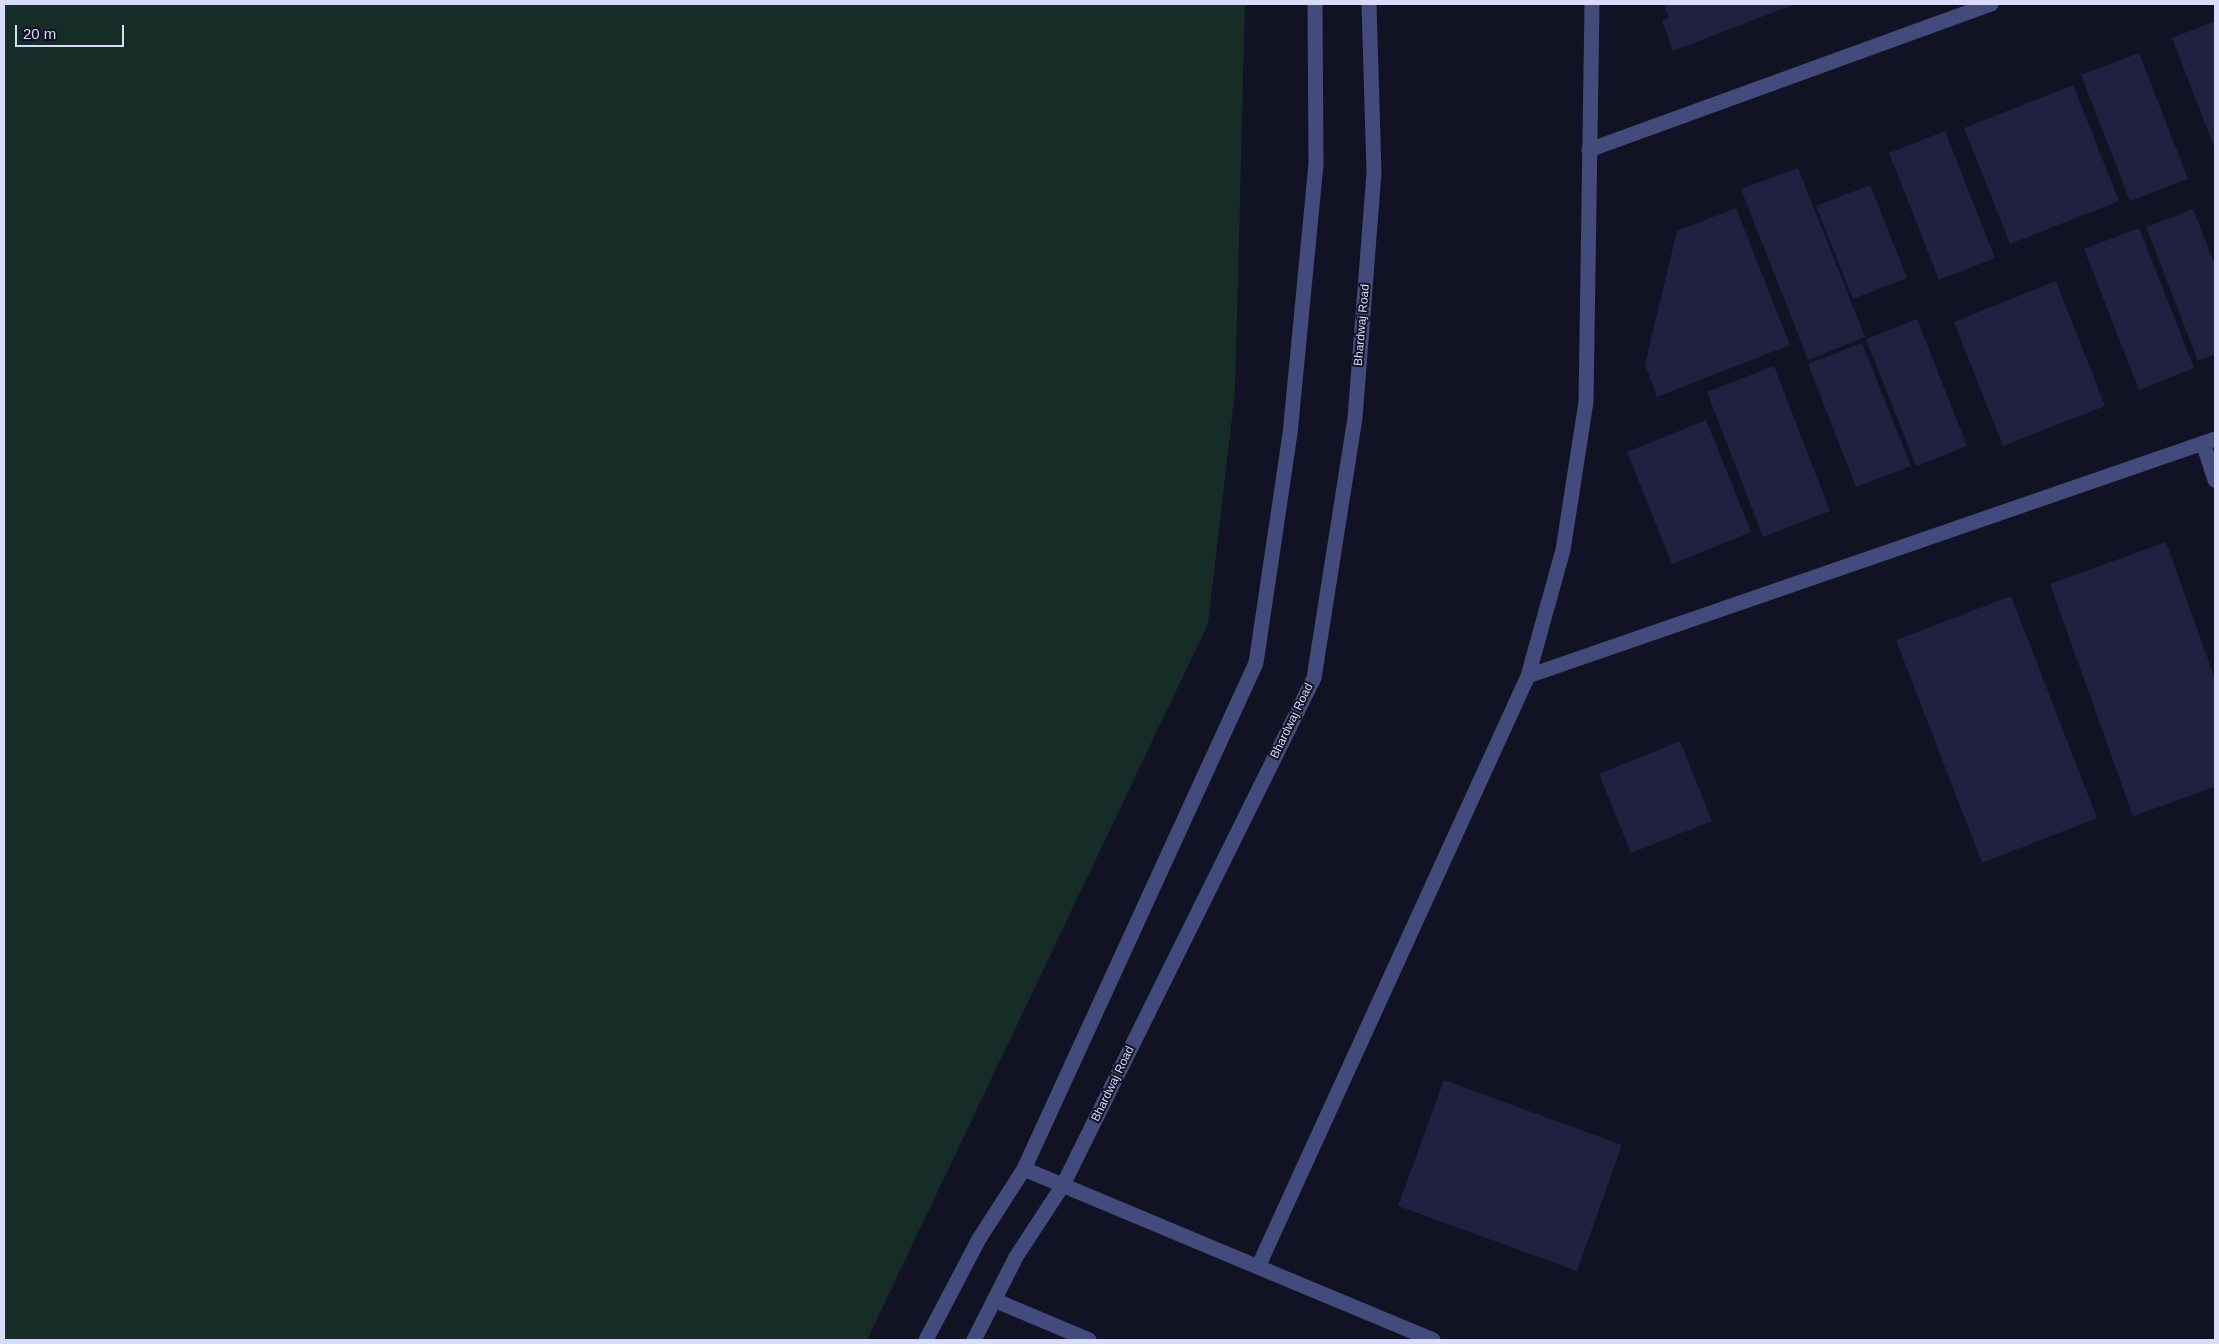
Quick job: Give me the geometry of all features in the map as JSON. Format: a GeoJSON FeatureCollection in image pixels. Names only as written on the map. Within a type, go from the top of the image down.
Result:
{"type":"FeatureCollection","features":[{"type":"Feature","properties":{"kind":"street"},"geometry":{"type":"LineString","coordinates":[[926,1340],[979,1240],[1024,1169],[1256,663],[1290,434],[1316,164],[1315,4]]}},
{"type":"Feature","properties":{"kind":"street","name":"Bhardwaj Road"},"geometry":{"type":"LineString","coordinates":[[974,1340],[1016,1257],[1063,1185],[1314,678],[1356,398],[1374,173],[1369,4]]}},
{"type":"Feature","properties":{"kind":"street"},"geometry":{"type":"LineString","coordinates":[[1258,1268],[1528,676],[1563,550],[1586,402],[1588,150],[1592,4]]}},
{"type":"Feature","properties":{"kind":"street"},"geometry":{"type":"LineString","coordinates":[[1588,150],[1991,4]]}},
{"type":"Feature","properties":{"kind":"street"},"geometry":{"type":"LineString","coordinates":[[1528,676],[2209,441],[2215,480]]}},
{"type":"Feature","properties":{"kind":"street"},"geometry":{"type":"LineString","coordinates":[[1024,1169],[1433,1340]]}},
{"type":"Feature","properties":{"kind":"street"},"geometry":{"type":"LineString","coordinates":[[994,1300],[1089,1340]]}},
{"type":"Feature","properties":{"kind":"green space"},"geometry":{"type":"Polygon","coordinates":[[[4,4],[1245,4],[1235,392],[1208,624],[867,1340],[4,1340],[4,4]]]}},
{"type":"Feature","properties":{"kind":"building"},"geometry":{"type":"Polygon","coordinates":[[[1664,4],[1795,4],[1673,51],[1662,21],[1669,18],[1664,4]]]}},
{"type":"Feature","properties":{"kind":"building"},"geometry":{"type":"Polygon","coordinates":[[[2215,21],[2215,149],[2172,38],[2215,21]]]}},
{"type":"Feature","properties":{"kind":"building"},"geometry":{"type":"Polygon","coordinates":[[[2139,53],[2188,179],[2130,201],[2081,75],[2139,53]]]}},
{"type":"Feature","properties":{"kind":"building"},"geometry":{"type":"Polygon","coordinates":[[[2073,85],[2119,201],[2010,244],[1964,128],[2073,85]]]}},
{"type":"Feature","properties":{"kind":"building"},"geometry":{"type":"Polygon","coordinates":[[[1945,131],[1995,258],[1939,280],[1889,153],[1945,131]]]}},
{"type":"Feature","properties":{"kind":"building"},"geometry":{"type":"Polygon","coordinates":[[[1798,168],[1865,337],[1808,360],[1741,189],[1798,168]]]}},
{"type":"Feature","properties":{"kind":"building"},"geometry":{"type":"Polygon","coordinates":[[[1870,185],[1907,278],[1853,299],[1816,206],[1870,185]]]}},
{"type":"Feature","properties":{"kind":"building"},"geometry":{"type":"Polygon","coordinates":[[[1736,208],[1790,345],[1657,397],[1645,364],[1677,231],[1736,208]]]}},
{"type":"Feature","properties":{"kind":"building"},"geometry":{"type":"Polygon","coordinates":[[[2193,209],[2215,265],[2215,354],[2198,361],[2146,227],[2193,209]]]}},
{"type":"Feature","properties":{"kind":"building"},"geometry":{"type":"Polygon","coordinates":[[[2139,228],[2194,368],[2139,390],[2084,249],[2139,228]]]}},
{"type":"Feature","properties":{"kind":"building"},"geometry":{"type":"Polygon","coordinates":[[[2056,281],[2105,406],[2003,446],[1954,322],[2056,281]]]}},
{"type":"Feature","properties":{"kind":"building"},"geometry":{"type":"Polygon","coordinates":[[[1917,319],[1967,446],[1916,466],[1866,339],[1917,319]]]}},
{"type":"Feature","properties":{"kind":"building"},"geometry":{"type":"Polygon","coordinates":[[[1862,343],[1911,466],[1856,487],[1808,364],[1862,343]]]}},
{"type":"Feature","properties":{"kind":"building"},"geometry":{"type":"Polygon","coordinates":[[[1774,366],[1830,511],[1763,537],[1707,392],[1774,366]]]}},
{"type":"Feature","properties":{"kind":"building"},"geometry":{"type":"Polygon","coordinates":[[[1706,420],[1751,532],[1672,564],[1627,452],[1706,420]]]}},
{"type":"Feature","properties":{"kind":"building"},"geometry":{"type":"Polygon","coordinates":[[[2166,542],[2215,679],[2215,787],[2133,816],[2050,584],[2166,542]]]}},
{"type":"Feature","properties":{"kind":"building"},"geometry":{"type":"Polygon","coordinates":[[[2011,596],[2097,818],[1982,863],[1896,640],[2011,596]]]}},
{"type":"Feature","properties":{"kind":"building"},"geometry":{"type":"Polygon","coordinates":[[[1680,741],[1712,821],[1631,853],[1599,774],[1680,741]]]}},
{"type":"Feature","properties":{"kind":"building"},"geometry":{"type":"Polygon","coordinates":[[[1444,1080],[1622,1145],[1577,1271],[1398,1206],[1444,1080]]]}}]}
